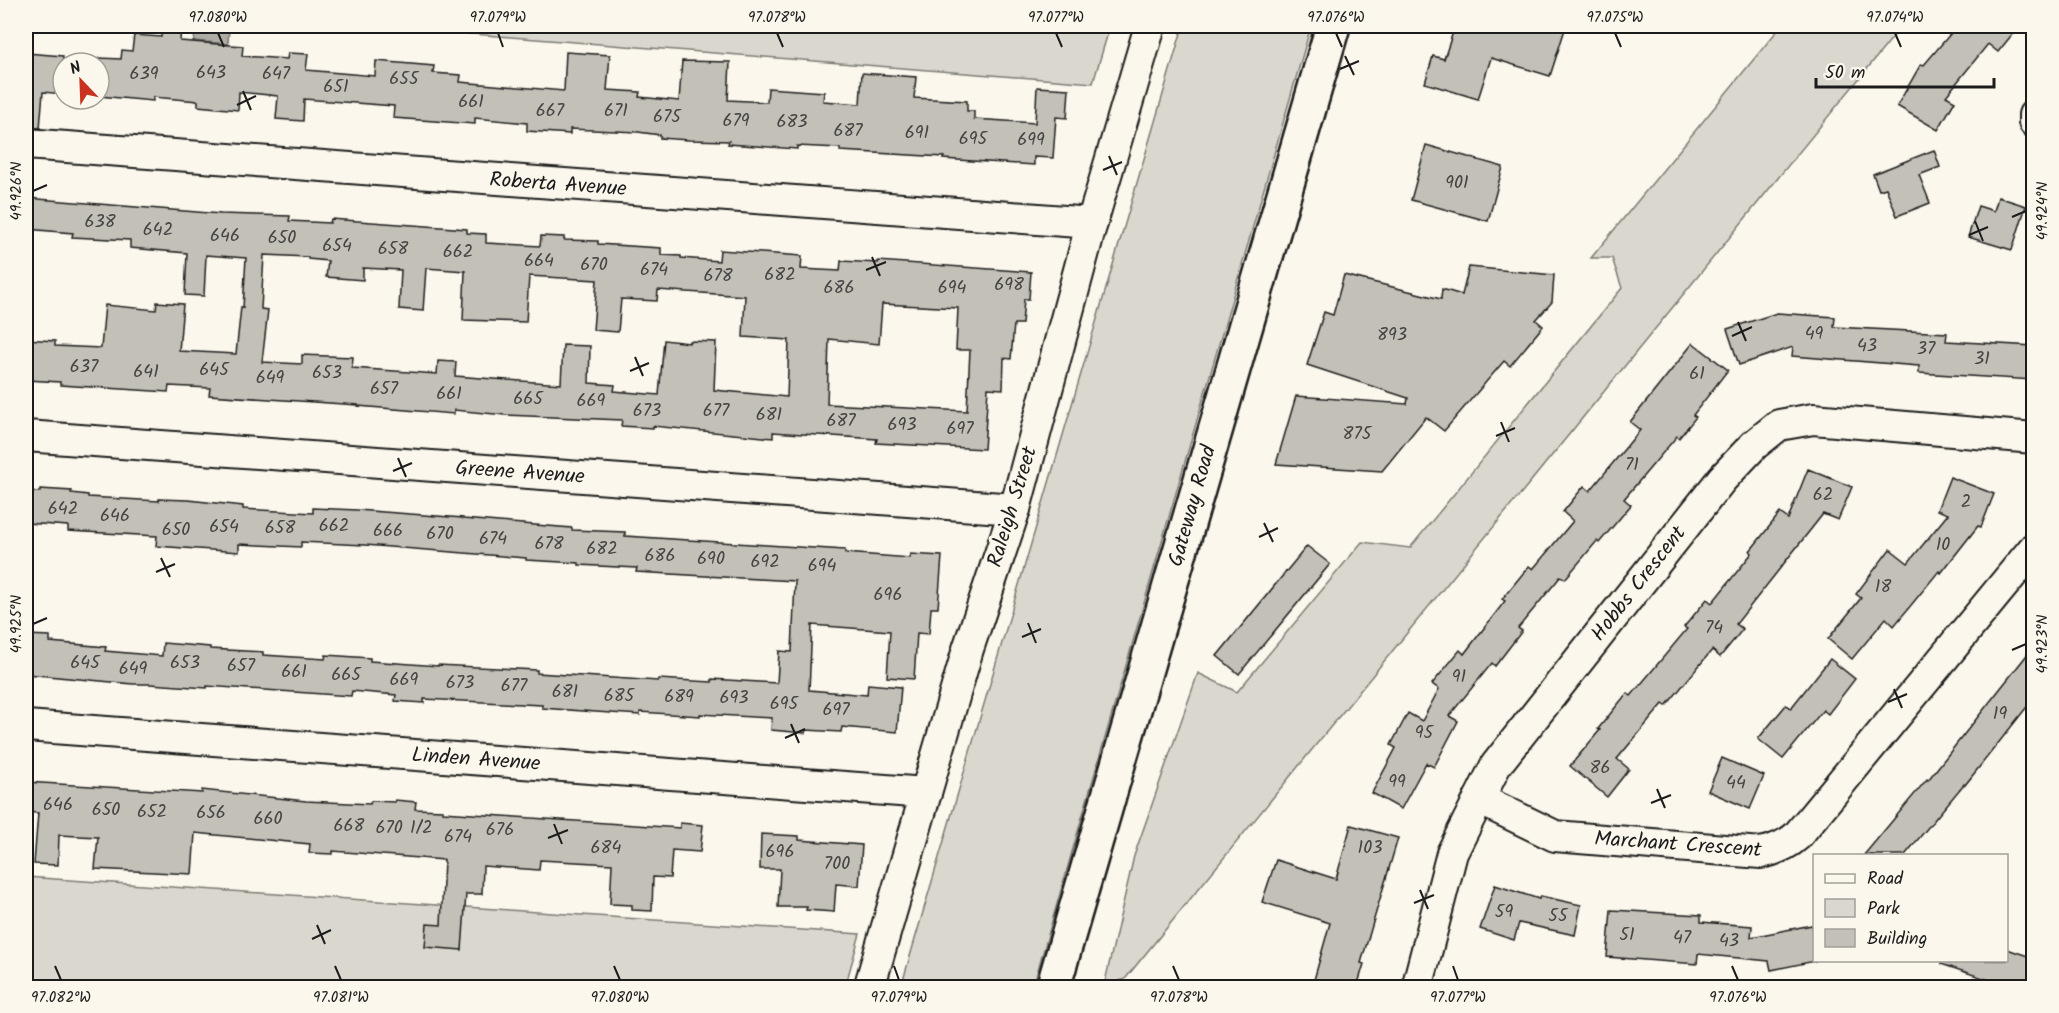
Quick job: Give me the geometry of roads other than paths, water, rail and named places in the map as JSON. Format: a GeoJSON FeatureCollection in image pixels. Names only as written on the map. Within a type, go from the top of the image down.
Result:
{"type":"FeatureCollection","features":[{"type":"Feature","properties":{"kind":"main road","name":"Gateway Road"},"geometry":{"type":"LineString","coordinates":[[1053,987],[1333,26]]}},
{"type":"Feature","properties":{"kind":"street","name":"Raleigh Street"},"geometry":{"type":"LineString","coordinates":[[869,987],[968,649],[1015,509],[1092,223],[1150,26]]}},
{"type":"Feature","properties":{"kind":"street"},"geometry":{"type":"LineString","coordinates":[[2034,115],[2034,122]]}},
{"type":"Feature","properties":{"kind":"street","name":"Roberta Avenue"},"geometry":{"type":"LineString","coordinates":[[26,144],[1092,223]]}},
{"type":"Feature","properties":{"kind":"street","name":"Hobbs Crescent"},"geometry":{"type":"LineString","coordinates":[[1417,987],[1452,854],[1496,765],[1722,479],[1754,446],[1779,425],[1813,419],[2034,438]]}},
{"type":"Feature","properties":{"kind":"street","name":"Greene Avenue"},"geometry":{"type":"LineString","coordinates":[[26,436],[1015,509]]}},
{"type":"Feature","properties":{"kind":"street","name":"Marchant Crescent"},"geometry":{"type":"LineString","coordinates":[[1479,799],[1555,836],[1761,853],[1781,848],[1797,836],[2034,548]]}},
{"type":"Feature","properties":{"kind":"street","name":"Linden Avenue"},"geometry":{"type":"LineString","coordinates":[[26,726],[926,793]]}}]}
